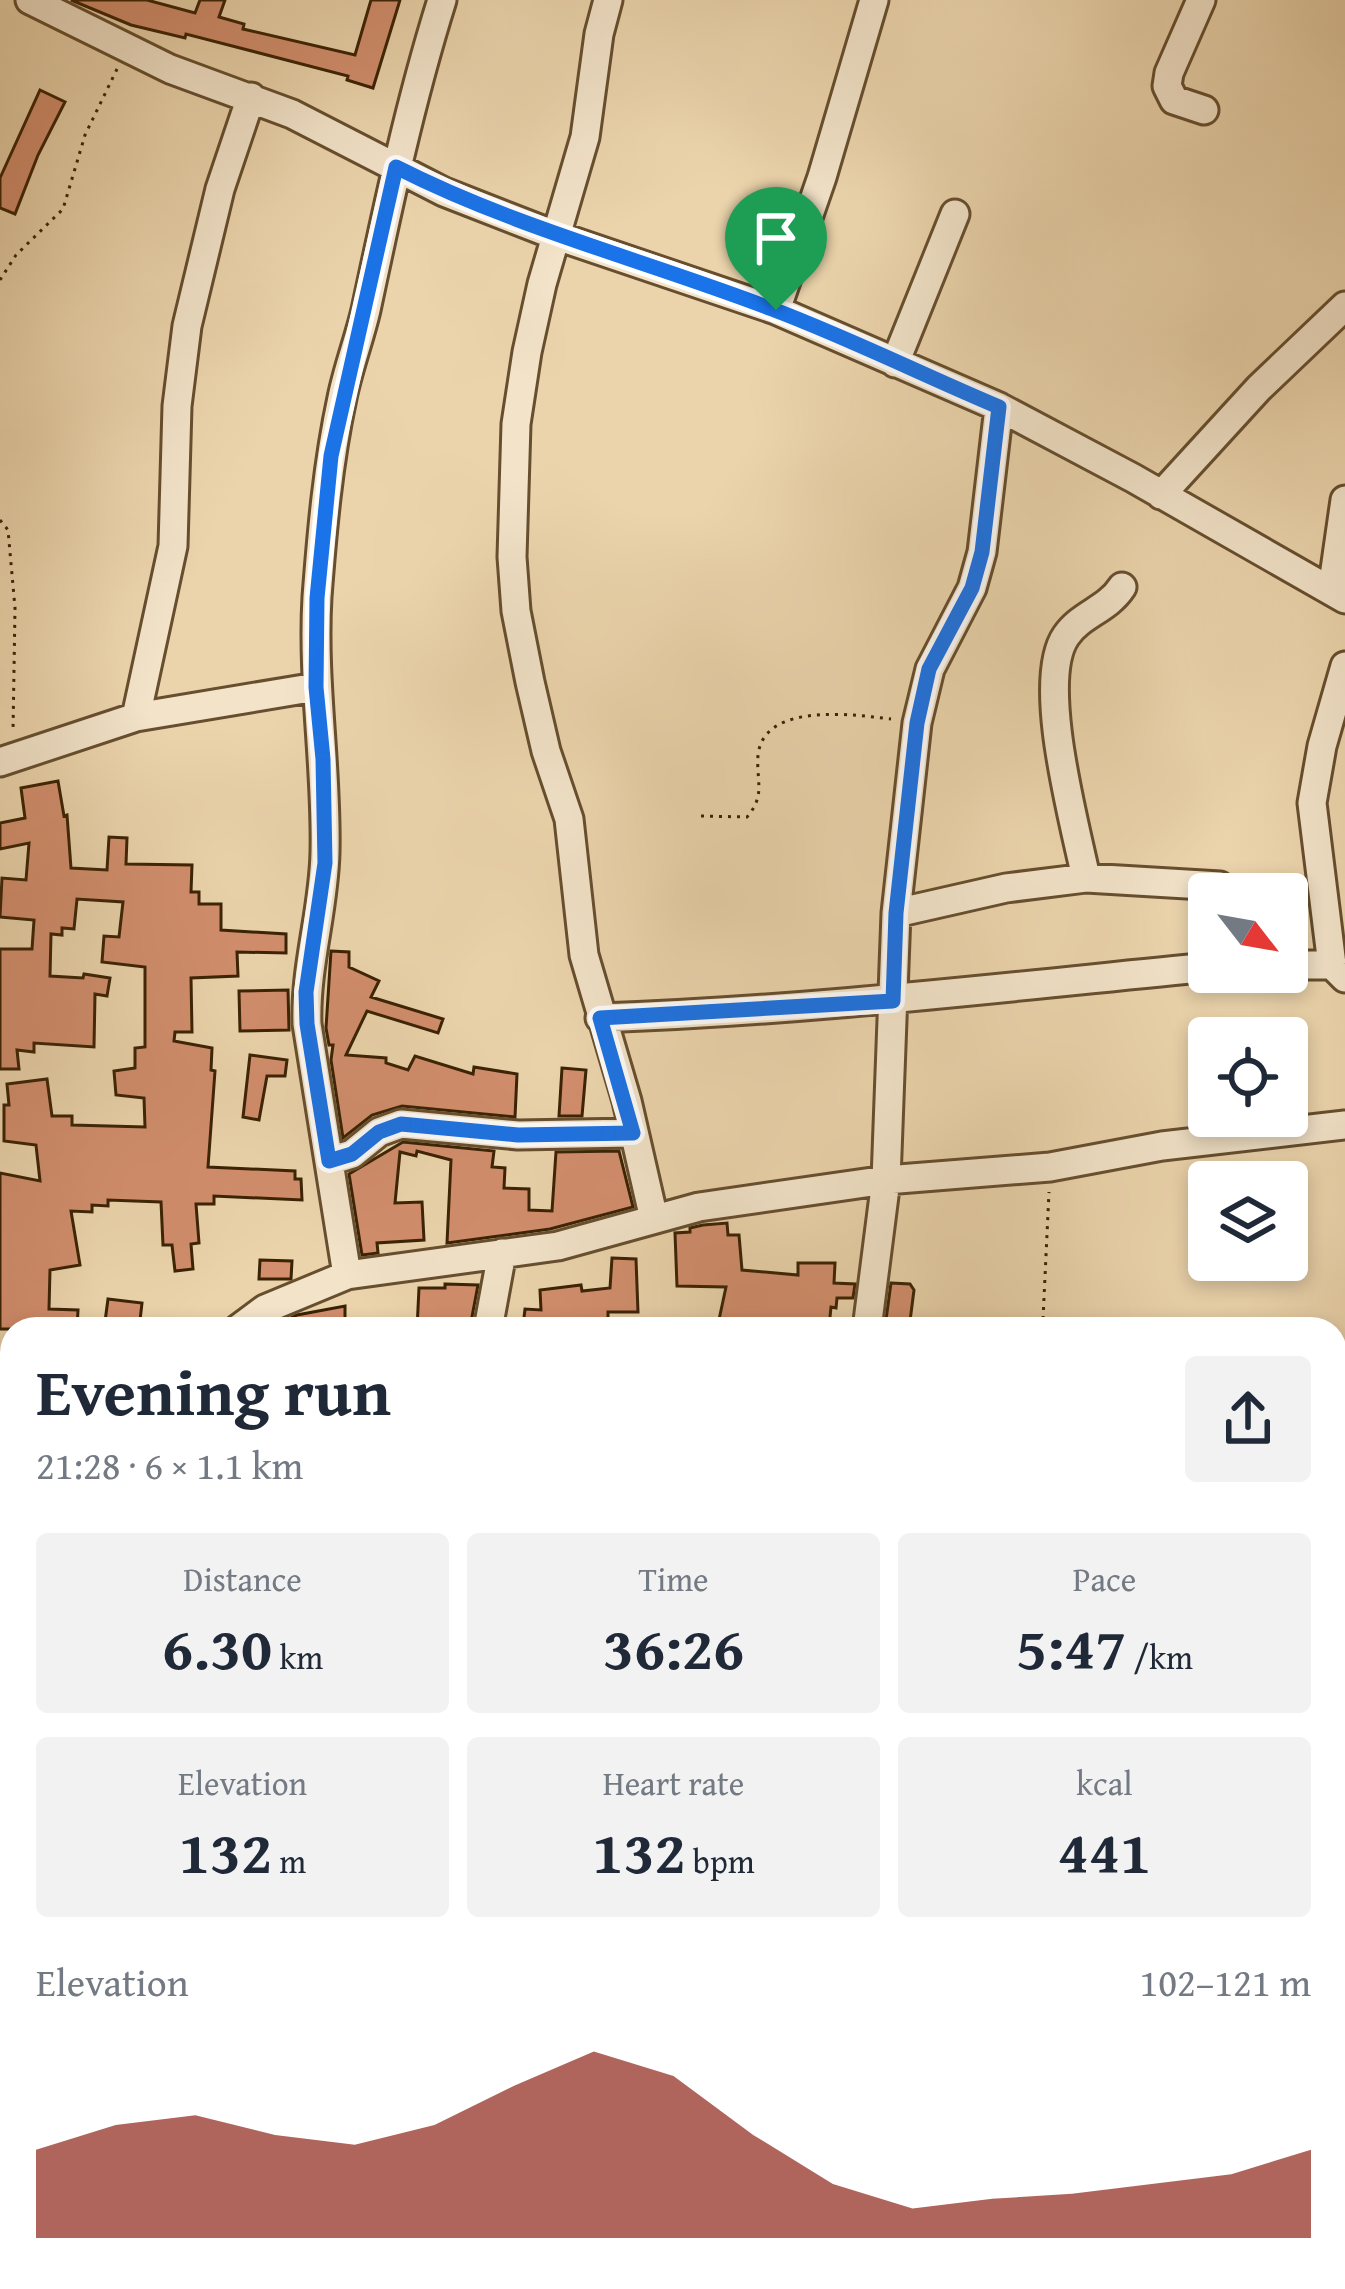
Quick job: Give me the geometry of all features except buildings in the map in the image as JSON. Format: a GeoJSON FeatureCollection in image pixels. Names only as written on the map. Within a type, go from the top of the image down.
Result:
{"type":"FeatureCollection","features":[{"type":"Feature","properties":{"kind":"street"},"geometry":{"type":"LineString","coordinates":[[30,0],[128,50],[251,97],[444,192],[557,236],[776,310],[999,407],[1338,595],[1345,500]]}},
{"type":"Feature","properties":{"kind":"street"},"geometry":{"type":"LineString","coordinates":[[347,1275],[307,1024],[306,992],[325,863],[316,687],[317,598],[331,456],[396,167],[442,0]]}},
{"type":"Feature","properties":{"kind":"street"},"geometry":{"type":"LineString","coordinates":[[608,0],[585,137],[542,284],[516,424],[512,556],[516,611],[530,682],[569,819],[584,956],[654,1219]]}},
{"type":"Feature","properties":{"kind":"street"},"geometry":{"type":"LineString","coordinates":[[776,310],[836,133],[874,0]]}},
{"type":"Feature","properties":{"kind":"street"},"geometry":{"type":"LineString","coordinates":[[1201,0],[1168,73],[1168,86],[1174,100],[1204,110]]}},
{"type":"Feature","properties":{"kind":"street"},"geometry":{"type":"LineString","coordinates":[[136,717],[173,546],[177,406],[187,326],[220,189],[251,97]]}},
{"type":"Feature","properties":{"kind":"street"},"geometry":{"type":"LineString","coordinates":[[896,363],[956,214]]}},
{"type":"Feature","properties":{"kind":"street"},"geometry":{"type":"LineString","coordinates":[[1161,495],[1259,388],[1345,305]]}},
{"type":"Feature","properties":{"kind":"street"},"geometry":{"type":"LineString","coordinates":[[869,1317],[886,1180],[896,913],[917,723],[929,669],[972,588],[982,552],[999,407]]}},
{"type":"Feature","properties":{"kind":"street"},"geometry":{"type":"LineString","coordinates":[[1086,878],[1059,740],[1057,655],[1072,628],[1109,602],[1121,587]]}},
{"type":"Feature","properties":{"kind":"street"},"geometry":{"type":"LineString","coordinates":[[1308,968],[1339,972],[1312,803],[1322,746],[1345,666]]}},
{"type":"Feature","properties":{"kind":"street"},"geometry":{"type":"LineString","coordinates":[[6,760],[136,717],[316,687]]}},
{"type":"Feature","properties":{"kind":"street"},"geometry":{"type":"LineString","coordinates":[[896,913],[1006,889],[1086,878],[1188,884]]}},
{"type":"Feature","properties":{"kind":"street"},"geometry":{"type":"LineString","coordinates":[[600,1018],[893,1001],[1188,969]]}},
{"type":"Feature","properties":{"kind":"street"},"geometry":{"type":"LineString","coordinates":[[329,1161],[352,1154],[379,1132],[401,1124],[518,1135],[633,1133]]}},
{"type":"Feature","properties":{"kind":"street"},"geometry":{"type":"LineString","coordinates":[[270,1317],[347,1275],[596,1238],[699,1207],[886,1180],[1050,1167],[1162,1147],[1345,1125]]}},
{"type":"Feature","properties":{"kind":"street"},"geometry":{"type":"LineString","coordinates":[[490,1317],[502,1253]]}},
{"type":"Feature","properties":{"kind":"path"},"geometry":{"type":"LineString","coordinates":[[0,280],[16,255],[62,208],[85,135],[128,50]]}},
{"type":"Feature","properties":{"kind":"path"},"geometry":{"type":"LineString","coordinates":[[0,520],[8,530],[15,608],[6,760]]}},
{"type":"Feature","properties":{"kind":"path"},"geometry":{"type":"LineString","coordinates":[[701,816],[747,817],[760,798],[758,749],[784,722],[831,713],[917,723]]}},
{"type":"Feature","properties":{"kind":"path"},"geometry":{"type":"LineString","coordinates":[[1043,1317],[1050,1167]]}},
{"type":"Feature","properties":{"kind":"route"},"geometry":{"type":"LineString","coordinates":[[396,167],[444,192],[557,236],[776,310],[999,407],[982,552],[972,588],[929,669],[917,723],[896,913],[893,1001],[600,1018],[633,1133],[518,1135],[401,1124],[379,1132],[352,1154],[329,1161],[306,992],[325,863],[316,687],[317,598],[331,456],[396,167]]}}]}
